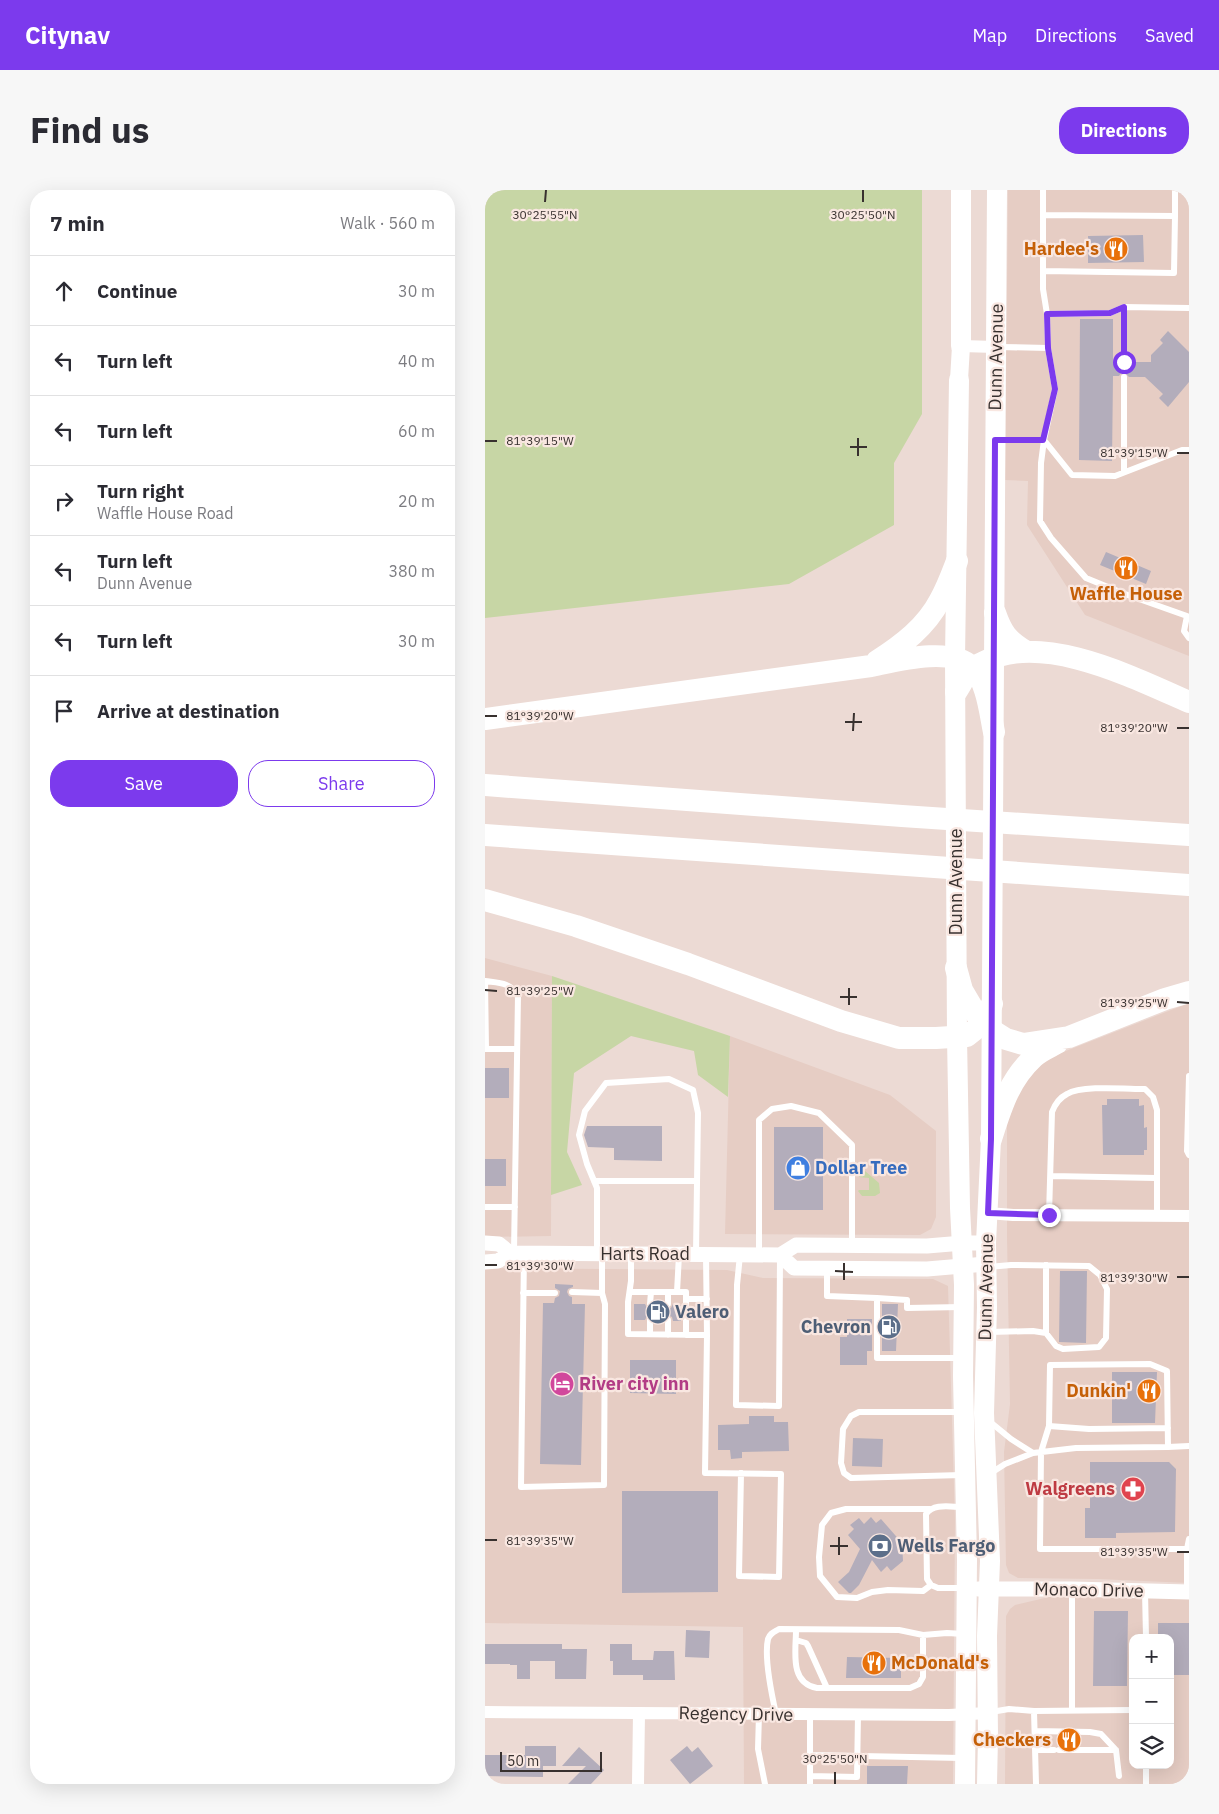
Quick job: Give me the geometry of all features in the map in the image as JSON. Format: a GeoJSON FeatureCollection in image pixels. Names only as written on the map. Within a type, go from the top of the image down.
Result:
{"type":"FeatureCollection","features":[{"type":"Feature","properties":{"kind":"highway"},"geometry":{"type":"LineString","coordinates":[[871,666],[902,645],[924,624],[941,600],[957,561]]}},
{"type":"Feature","properties":{"kind":"highway"},"geometry":{"type":"LineString","coordinates":[[995,613],[1000,626],[1010,642],[1025,651]]}},
{"type":"Feature","properties":{"kind":"highway"},"geometry":{"type":"LineString","coordinates":[[485,719],[871,666],[918,657],[940,656],[964,663],[1025,651],[1079,659],[1103,666],[1189,702]]}},
{"type":"Feature","properties":{"kind":"highway"},"geometry":{"type":"LineString","coordinates":[[955,692],[964,663]]}},
{"type":"Feature","properties":{"kind":"highway"},"geometry":{"type":"LineString","coordinates":[[964,663],[985,689],[994,732]]}},
{"type":"Feature","properties":{"kind":"highway"},"geometry":{"type":"LineString","coordinates":[[485,785],[1189,835]]}},
{"type":"Feature","properties":{"kind":"highway"},"geometry":{"type":"LineString","coordinates":[[485,835],[902,863],[1189,885]]}},
{"type":"Feature","properties":{"kind":"highway"},"geometry":{"type":"LineString","coordinates":[[485,900],[576,926],[869,1030],[899,1038],[967,1036],[987,1028]]}},
{"type":"Feature","properties":{"kind":"highway"},"geometry":{"type":"LineString","coordinates":[[956,968],[962,990],[987,1028],[1006,1039],[1023,1044],[1069,1037]]}},
{"type":"Feature","properties":{"kind":"highway"},"geometry":{"type":"LineString","coordinates":[[991,1139],[1004,1099],[1012,1082],[1035,1056],[1069,1037],[1165,999],[1189,992]]}},
{"type":"Feature","properties":{"kind":"highway"},"geometry":{"type":"LineString","coordinates":[[987,1028],[992,1004]]}},
{"type":"Feature","properties":{"kind":"main road","name":"Dunn Avenue"},"geometry":{"type":"LineString","coordinates":[[961,190],[961,346],[957,561],[964,663]]}},
{"type":"Feature","properties":{"kind":"main road","name":"Dunn Avenue"},"geometry":{"type":"LineString","coordinates":[[992,1004],[997,190]]}},
{"type":"Feature","properties":{"kind":"main road","name":"Dunn Avenue"},"geometry":{"type":"LineString","coordinates":[[955,692],[957,1037],[960,1208],[963,1243],[965,1358],[963,1376],[967,1507],[965,1784]]}},
{"type":"Feature","properties":{"kind":"main road","name":"Dunn Avenue"},"geometry":{"type":"LineString","coordinates":[[987,1028],[991,1139],[986,1243],[985,1418],[990,1561],[987,1636],[987,1784]]}},
{"type":"Feature","properties":{"kind":"street"},"geometry":{"type":"LineString","coordinates":[[961,346],[996,347]]}},
{"type":"Feature","properties":{"kind":"street"},"geometry":{"type":"LineString","coordinates":[[988,1213],[1189,1216]]}},
{"type":"Feature","properties":{"kind":"street","name":"Harts Road"},"geometry":{"type":"LineString","coordinates":[[485,1243],[499,1244],[516,1253]]}},
{"type":"Feature","properties":{"kind":"street","name":"Harts Road"},"geometry":{"type":"LineString","coordinates":[[485,1262],[498,1261],[516,1253],[740,1256],[780,1255],[796,1245],[927,1246],[986,1243]]}},
{"type":"Feature","properties":{"kind":"street"},"geometry":{"type":"LineString","coordinates":[[780,1255],[794,1268],[927,1269],[987,1266]]}},
{"type":"Feature","properties":{"kind":"street","name":"Monaco Drive"},"geometry":{"type":"LineString","coordinates":[[967,1588],[989,1590],[1072,1588],[1188,1592]]}},
{"type":"Feature","properties":{"kind":"street","name":"Regency Drive"},"geometry":{"type":"LineString","coordinates":[[485,1712],[811,1715],[988,1713]]}},
{"type":"Feature","properties":{"kind":"street"},"geometry":{"type":"LineString","coordinates":[[638,1784],[639,1713]]}},
{"type":"Feature","properties":{"kind":"lane"},"geometry":{"type":"LineString","coordinates":[[1043,190],[1043,289],[1047,314],[1048,348],[1055,389],[1043,440],[1041,521],[1051,538],[1086,578],[1125,594],[1188,614],[1184,631],[1189,638]]}},
{"type":"Feature","properties":{"kind":"lane"},"geometry":{"type":"LineString","coordinates":[[1043,271],[1174,272],[1175,190]]}},
{"type":"Feature","properties":{"kind":"lane"},"geometry":{"type":"LineString","coordinates":[[1043,215],[1175,216]]}},
{"type":"Feature","properties":{"kind":"lane"},"geometry":{"type":"LineString","coordinates":[[1047,314],[1110,313],[1124,307],[1189,308]]}},
{"type":"Feature","properties":{"kind":"lane"},"geometry":{"type":"LineString","coordinates":[[1124,307],[1124,362]]}},
{"type":"Feature","properties":{"kind":"lane"},"geometry":{"type":"LineString","coordinates":[[996,347],[1048,348]]}},
{"type":"Feature","properties":{"kind":"lane"},"geometry":{"type":"LineString","coordinates":[[1124,376],[1125,472]]}},
{"type":"Feature","properties":{"kind":"lane"},"geometry":{"type":"LineString","coordinates":[[995,440],[1043,440]]}},
{"type":"Feature","properties":{"kind":"lane"},"geometry":{"type":"LineString","coordinates":[[1043,440],[1072,475],[1115,476],[1182,450],[1189,450]]}},
{"type":"Feature","properties":{"kind":"lane"},"geometry":{"type":"LineString","coordinates":[[517,1049],[486,1049],[485,981],[505,984],[513,988],[517,995],[517,1049],[515,1207],[516,1253],[523,1293],[521,1487],[604,1485],[605,1304],[602,1293],[599,1254],[597,1188],[587,1164],[579,1135],[585,1112],[606,1083],[669,1079],[693,1090],[698,1113],[697,1181],[701,1255],[707,1299],[705,1472],[781,1474],[779,1577],[739,1576],[741,1473]]}},
{"type":"Feature","properties":{"kind":"lane"},"geometry":{"type":"LineString","coordinates":[[1189,1076],[1187,1151],[1189,1155]]}},
{"type":"Feature","properties":{"kind":"lane"},"geometry":{"type":"LineString","coordinates":[[1049,1215],[1052,1112],[1056,1102],[1068,1093],[1091,1089],[1145,1089],[1153,1097],[1157,1110],[1157,1216]]}},
{"type":"Feature","properties":{"kind":"lane"},"geometry":{"type":"LineString","coordinates":[[759,1255],[759,1120],[772,1109],[791,1106],[819,1113],[852,1145],[852,1245]]}},
{"type":"Feature","properties":{"kind":"lane"},"geometry":{"type":"LineString","coordinates":[[1051,1176],[1156,1178]]}},
{"type":"Feature","properties":{"kind":"lane"},"geometry":{"type":"LineString","coordinates":[[594,1181],[697,1181]]}},
{"type":"Feature","properties":{"kind":"lane"},"geometry":{"type":"LineString","coordinates":[[485,1207],[515,1207]]}},
{"type":"Feature","properties":{"kind":"lane"},"geometry":{"type":"LineString","coordinates":[[631,1254],[628,1334],[707,1335]]}},
{"type":"Feature","properties":{"kind":"lane"},"geometry":{"type":"LineString","coordinates":[[677,1292],[679,1254]]}},
{"type":"Feature","properties":{"kind":"lane"},"geometry":{"type":"LineString","coordinates":[[740,1256],[737,1285],[736,1405],[779,1406],[780,1255]]}},
{"type":"Feature","properties":{"kind":"lane"},"geometry":{"type":"LineString","coordinates":[[987,1266],[1011,1264],[1089,1266],[1100,1275],[1107,1289],[1106,1338],[1099,1347],[1063,1348],[1057,1346],[1046,1333],[1046,1265]]}},
{"type":"Feature","properties":{"kind":"lane"},"geometry":{"type":"LineString","coordinates":[[827,1268],[827,1296],[907,1300],[907,1308],[964,1307]]}},
{"type":"Feature","properties":{"kind":"lane"},"geometry":{"type":"LineString","coordinates":[[572,1292],[602,1293]]}},
{"type":"Feature","properties":{"kind":"lane"},"geometry":{"type":"LineString","coordinates":[[629,1292],[686,1292],[686,1335]]}},
{"type":"Feature","properties":{"kind":"lane"},"geometry":{"type":"LineString","coordinates":[[650,1304],[651,1292]]}},
{"type":"Feature","properties":{"kind":"lane"},"geometry":{"type":"LineString","coordinates":[[668,1292],[668,1304]]}},
{"type":"Feature","properties":{"kind":"lane"},"geometry":{"type":"LineString","coordinates":[[523,1293],[555,1293]]}},
{"type":"Feature","properties":{"kind":"lane"},"geometry":{"type":"LineString","coordinates":[[877,1298],[877,1358],[965,1358]]}},
{"type":"Feature","properties":{"kind":"lane"},"geometry":{"type":"LineString","coordinates":[[686,1299],[707,1299]]}},
{"type":"Feature","properties":{"kind":"lane"},"geometry":{"type":"LineString","coordinates":[[650,1320],[650,1334]]}},
{"type":"Feature","properties":{"kind":"lane"},"geometry":{"type":"LineString","coordinates":[[668,1320],[668,1335]]}},
{"type":"Feature","properties":{"kind":"lane"},"geometry":{"type":"LineString","coordinates":[[986,1333],[1033,1331],[1046,1333]]}},
{"type":"Feature","properties":{"kind":"lane"},"geometry":{"type":"LineString","coordinates":[[1168,1447],[1167,1371],[1151,1364],[1050,1365],[1049,1426],[1041,1452],[1040,1549],[1187,1549]]}},
{"type":"Feature","properties":{"kind":"lane"},"geometry":{"type":"LineString","coordinates":[[965,1412],[859,1412],[851,1416],[843,1429],[841,1463],[844,1473],[851,1478],[966,1475]]}},
{"type":"Feature","properties":{"kind":"lane"},"geometry":{"type":"LineString","coordinates":[[985,1418],[1011,1439],[1033,1452]]}},
{"type":"Feature","properties":{"kind":"lane"},"geometry":{"type":"LineString","coordinates":[[1049,1426],[1089,1429],[1168,1428]]}},
{"type":"Feature","properties":{"kind":"lane"},"geometry":{"type":"LineString","coordinates":[[988,1476],[1005,1464],[1033,1452],[1076,1448],[1189,1446]]}},
{"type":"Feature","properties":{"kind":"lane"},"geometry":{"type":"LineString","coordinates":[[931,1585],[923,1591],[888,1590],[872,1592],[857,1598],[837,1597],[820,1576],[819,1557],[822,1525],[831,1513],[846,1509],[967,1507]]}},
{"type":"Feature","properties":{"kind":"lane"},"geometry":{"type":"LineString","coordinates":[[930,1509],[926,1514],[927,1579],[931,1585],[938,1588],[967,1588]]}},
{"type":"Feature","properties":{"kind":"lane"},"geometry":{"type":"LineString","coordinates":[[1188,1592],[1187,1549],[1189,1539]]}},
{"type":"Feature","properties":{"kind":"lane"},"geometry":{"type":"LineString","coordinates":[[1072,1588],[1072,1710]]}},
{"type":"Feature","properties":{"kind":"lane"},"geometry":{"type":"LineString","coordinates":[[1145,1591],[1146,1634]]}},
{"type":"Feature","properties":{"kind":"lane"},"geometry":{"type":"LineString","coordinates":[[776,1714],[771,1688],[768,1640],[772,1633],[779,1629],[899,1630],[923,1635],[947,1633],[967,1635]]}},
{"type":"Feature","properties":{"kind":"lane"},"geometry":{"type":"LineString","coordinates":[[796,1630],[796,1669],[798,1676],[803,1683],[810,1687],[827,1688],[910,1688],[919,1684],[923,1677],[923,1635]]}},
{"type":"Feature","properties":{"kind":"lane"},"geometry":{"type":"LineString","coordinates":[[796,1640],[809,1646],[827,1688]]}},
{"type":"Feature","properties":{"kind":"lane"},"geometry":{"type":"LineString","coordinates":[[988,1713],[1009,1709],[1129,1710]]}},
{"type":"Feature","properties":{"kind":"lane"},"geometry":{"type":"LineString","coordinates":[[1034,1710],[1036,1784]]}},
{"type":"Feature","properties":{"kind":"lane"},"geometry":{"type":"LineString","coordinates":[[759,1714],[758,1749],[765,1784]]}},
{"type":"Feature","properties":{"kind":"lane"},"geometry":{"type":"LineString","coordinates":[[809,1784],[811,1715]]}},
{"type":"Feature","properties":{"kind":"lane"},"geometry":{"type":"LineString","coordinates":[[810,1776],[857,1776],[858,1715]]}},
{"type":"Feature","properties":{"kind":"lane"},"geometry":{"type":"LineString","coordinates":[[1035,1731],[1101,1734],[1116,1750],[1119,1776]]}},
{"type":"Feature","properties":{"kind":"lane"},"geometry":{"type":"LineString","coordinates":[[1036,1750],[1116,1750]]}},
{"type":"Feature","properties":{"kind":"lane"},"geometry":{"type":"LineString","coordinates":[[810,1755],[965,1758]]}},
{"type":"Feature","properties":{"kind":"lane"},"geometry":{"type":"LineString","coordinates":[[1146,1769],[1146,1784]]}},
{"type":"Feature","properties":{"kind":"shaded area"},"geometry":{"type":"Polygon","coordinates":[[[1008,190],[1189,190],[1189,656],[1085,615],[1027,525],[1028,481],[1005,480],[1008,190]]]}},
{"type":"Feature","properties":{"kind":"shaded area"},"geometry":{"type":"Polygon","coordinates":[[[485,958],[552,976],[551,1236],[485,1237],[485,958]]]}},
{"type":"Feature","properties":{"kind":"shaded area"},"geometry":{"type":"Polygon","coordinates":[[[1189,1003],[1189,1583],[1018,1578],[1009,1573],[1006,1565],[1004,1452],[1010,1404],[1007,1123],[1010,1105],[1032,1071],[1053,1056],[1189,1003]]]}},
{"type":"Feature","properties":{"kind":"shaded area"},"geometry":{"type":"Polygon","coordinates":[[[730,1036],[890,1095],[936,1131],[936,1217],[931,1229],[920,1235],[725,1234],[730,1036]]]}},
{"type":"Feature","properties":{"kind":"shaded area"},"geometry":{"type":"Polygon","coordinates":[[[485,1268],[727,1270],[763,1278],[933,1279],[948,1286],[955,1520],[953,1784],[744,1784],[743,1627],[485,1623],[485,1268]]]}},
{"type":"Feature","properties":{"kind":"shaded area"},"geometry":{"type":"Polygon","coordinates":[[[1049,1597],[1189,1598],[1189,1784],[1005,1784],[1006,1616],[1015,1605],[1049,1597]]]}},
{"type":"Feature","properties":{"kind":"green space"},"geometry":{"type":"Polygon","coordinates":[[[485,190],[922,190],[922,414],[894,463],[894,525],[789,584],[485,618],[485,190]]]}},
{"type":"Feature","properties":{"kind":"green space"},"geometry":{"type":"Polygon","coordinates":[[[552,976],[730,1036],[728,1097],[698,1075],[694,1051],[631,1036],[574,1073],[567,1152],[582,1185],[551,1195],[552,976]]]}},
{"type":"Feature","properties":{"kind":"green space"},"geometry":{"type":"Polygon","coordinates":[[[865,1171],[879,1183],[880,1193],[875,1196],[862,1196],[858,1191],[869,1190],[869,1178],[859,1177],[865,1171]]]}},
{"type":"Feature","properties":{"kind":"building","name":"Hardee's"},"geometry":{"type":"Polygon","coordinates":[[[1143,235],[1144,262],[1088,263],[1088,236],[1143,235]]]}},
{"type":"Feature","properties":{"kind":"building"},"geometry":{"type":"Polygon","coordinates":[[[1080,319],[1113,319],[1113,362],[1119,362],[1122,367],[1127,366],[1129,362],[1151,362],[1151,355],[1163,343],[1160,340],[1168,331],[1189,352],[1189,382],[1168,407],[1159,398],[1163,394],[1145,377],[1129,377],[1124,372],[1119,376],[1113,376],[1112,461],[1079,460],[1080,319]]]}},
{"type":"Feature","properties":{"kind":"building","name":"Waffle House"},"geometry":{"type":"Polygon","coordinates":[[[1106,552],[1151,571],[1146,584],[1100,565],[1106,552]]]}},
{"type":"Feature","properties":{"kind":"building"},"geometry":{"type":"Polygon","coordinates":[[[485,1068],[509,1068],[509,1098],[485,1098],[485,1068]]]}},
{"type":"Feature","properties":{"kind":"building"},"geometry":{"type":"Polygon","coordinates":[[[1107,1099],[1139,1099],[1139,1106],[1144,1105],[1144,1128],[1147,1127],[1147,1150],[1144,1150],[1144,1155],[1103,1155],[1102,1105],[1107,1105],[1107,1099]]]}},
{"type":"Feature","properties":{"kind":"building"},"geometry":{"type":"Polygon","coordinates":[[[587,1126],[662,1126],[662,1161],[614,1160],[614,1148],[588,1147],[584,1135],[587,1126]]]}},
{"type":"Feature","properties":{"kind":"building","name":"Dollar Tree"},"geometry":{"type":"Polygon","coordinates":[[[774,1127],[823,1127],[823,1210],[774,1210],[774,1127]]]}},
{"type":"Feature","properties":{"kind":"building"},"geometry":{"type":"Polygon","coordinates":[[[485,1159],[506,1159],[506,1186],[485,1186],[485,1159]]]}},
{"type":"Feature","properties":{"kind":"building"},"geometry":{"type":"Polygon","coordinates":[[[1060,1271],[1087,1271],[1086,1343],[1059,1342],[1060,1271]]]}},
{"type":"Feature","properties":{"kind":"building","name":"River city inn"},"geometry":{"type":"Polygon","coordinates":[[[555,1284],[573,1285],[567,1292],[572,1297],[572,1304],[585,1304],[581,1465],[540,1464],[543,1303],[554,1303],[555,1298],[559,1296],[560,1291],[555,1288],[555,1284]]]}},
{"type":"Feature","properties":{"kind":"building","name":"Valero"},"geometry":{"type":"Polygon","coordinates":[[[634,1304],[645,1304],[650,1309],[655,1304],[663,1304],[668,1309],[673,1304],[681,1305],[681,1321],[673,1321],[672,1317],[668,1315],[663,1320],[655,1320],[650,1315],[645,1320],[634,1320],[634,1304]]]}},
{"type":"Feature","properties":{"kind":"building","name":"Chevron"},"geometry":{"type":"Polygon","coordinates":[[[882,1304],[898,1304],[896,1351],[882,1351],[882,1304]]]}},
{"type":"Feature","properties":{"kind":"building"},"geometry":{"type":"Polygon","coordinates":[[[847,1319],[872,1319],[872,1351],[867,1351],[867,1365],[840,1365],[840,1337],[847,1337],[847,1319]]]}},
{"type":"Feature","properties":{"kind":"building"},"geometry":{"type":"Polygon","coordinates":[[[630,1360],[676,1360],[676,1394],[630,1393],[630,1360]]]}},
{"type":"Feature","properties":{"kind":"building"},"geometry":{"type":"Polygon","coordinates":[[[1112,1372],[1157,1372],[1155,1423],[1112,1423],[1112,1372]]]}},
{"type":"Feature","properties":{"kind":"building"},"geometry":{"type":"Polygon","coordinates":[[[749,1416],[774,1416],[774,1422],[788,1422],[789,1451],[742,1452],[742,1458],[731,1459],[730,1450],[718,1450],[718,1425],[749,1424],[749,1416]]]}},
{"type":"Feature","properties":{"kind":"building"},"geometry":{"type":"Polygon","coordinates":[[[853,1438],[883,1439],[882,1467],[852,1466],[853,1438]]]}},
{"type":"Feature","properties":{"kind":"building","name":"Walgreens"},"geometry":{"type":"Polygon","coordinates":[[[1090,1462],[1169,1462],[1176,1469],[1175,1532],[1116,1533],[1116,1538],[1085,1538],[1085,1508],[1090,1508],[1090,1462]]]}},
{"type":"Feature","properties":{"kind":"building"},"geometry":{"type":"Polygon","coordinates":[[[622,1491],[718,1491],[718,1592],[622,1593],[622,1491]]]}},
{"type":"Feature","properties":{"kind":"building","name":"Wells Fargo"},"geometry":{"type":"Polygon","coordinates":[[[871,1517],[876,1523],[881,1519],[902,1543],[903,1561],[891,1571],[887,1566],[881,1572],[872,1560],[859,1585],[849,1593],[838,1582],[849,1572],[860,1549],[848,1535],[854,1529],[850,1525],[859,1518],[864,1524],[871,1517]]]}},
{"type":"Feature","properties":{"kind":"building"},"geometry":{"type":"Polygon","coordinates":[[[1094,1611],[1128,1611],[1127,1686],[1093,1686],[1094,1611]]]}},
{"type":"Feature","properties":{"kind":"building"},"geometry":{"type":"Polygon","coordinates":[[[1158,1623],[1189,1623],[1189,1675],[1174,1675],[1174,1634],[1158,1634],[1158,1623]]]}},
{"type":"Feature","properties":{"kind":"building"},"geometry":{"type":"Polygon","coordinates":[[[686,1630],[710,1631],[709,1658],[685,1657],[686,1630]]]}},
{"type":"Feature","properties":{"kind":"building"},"geometry":{"type":"Polygon","coordinates":[[[485,1644],[562,1644],[562,1649],[587,1649],[586,1679],[555,1679],[555,1661],[530,1661],[530,1679],[517,1679],[517,1665],[485,1664],[485,1644]]]}},
{"type":"Feature","properties":{"kind":"building"},"geometry":{"type":"Polygon","coordinates":[[[610,1644],[632,1644],[632,1660],[653,1660],[654,1651],[674,1651],[675,1680],[643,1680],[643,1675],[613,1675],[613,1661],[610,1661],[610,1644]]]}},
{"type":"Feature","properties":{"kind":"building","name":"McDonald's"},"geometry":{"type":"Polygon","coordinates":[[[847,1657],[901,1658],[901,1678],[846,1678],[847,1657]]]}},
{"type":"Feature","properties":{"kind":"building"},"geometry":{"type":"Polygon","coordinates":[[[525,1746],[556,1746],[556,1766],[543,1766],[543,1777],[485,1776],[485,1755],[525,1755],[525,1746]]]}},
{"type":"Feature","properties":{"kind":"building"},"geometry":{"type":"Polygon","coordinates":[[[687,1746],[692,1752],[698,1747],[713,1766],[690,1784],[670,1760],[687,1746]]]}},
{"type":"Feature","properties":{"kind":"building"},"geometry":{"type":"Polygon","coordinates":[[[579,1747],[604,1770],[591,1784],[568,1784],[586,1766],[562,1766],[579,1747]]]}},
{"type":"Feature","properties":{"kind":"building"},"geometry":{"type":"Polygon","coordinates":[[[867,1766],[908,1766],[907,1784],[867,1784],[867,1766]]]}},
{"type":"Feature","properties":{"kind":"place","name":"Hardee's"},"geometry":{"type":"Point","coordinates":[1116,249]}},
{"type":"Feature","properties":{"kind":"place","name":"Waffle House"},"geometry":{"type":"Point","coordinates":[1126,568]}},
{"type":"Feature","properties":{"kind":"place","name":"Dollar Tree"},"geometry":{"type":"Point","coordinates":[798,1168]}},
{"type":"Feature","properties":{"kind":"place","name":"Valero"},"geometry":{"type":"Point","coordinates":[658,1312]}},
{"type":"Feature","properties":{"kind":"place","name":"Chevron"},"geometry":{"type":"Point","coordinates":[889,1327]}},
{"type":"Feature","properties":{"kind":"place","name":"River city inn"},"geometry":{"type":"Point","coordinates":[562,1384]}},
{"type":"Feature","properties":{"kind":"place","name":"Dunkin'"},"geometry":{"type":"Point","coordinates":[1149,1391]}},
{"type":"Feature","properties":{"kind":"place","name":"Walgreens"},"geometry":{"type":"Point","coordinates":[1133,1489]}},
{"type":"Feature","properties":{"kind":"place","name":"Wells Fargo"},"geometry":{"type":"Point","coordinates":[880,1546]}},
{"type":"Feature","properties":{"kind":"place","name":"McDonald's"},"geometry":{"type":"Point","coordinates":[874,1663]}},
{"type":"Feature","properties":{"kind":"place","name":"Checkers"},"geometry":{"type":"Point","coordinates":[1069,1740]}},
{"type":"Feature","properties":{"kind":"route"},"geometry":{"type":"LineString","coordinates":[[1049,1215],[988,1213],[991,1139],[995,440],[1043,440],[1055,389],[1048,348],[1047,314],[1110,313],[1124,307],[1124,362]]}}]}
